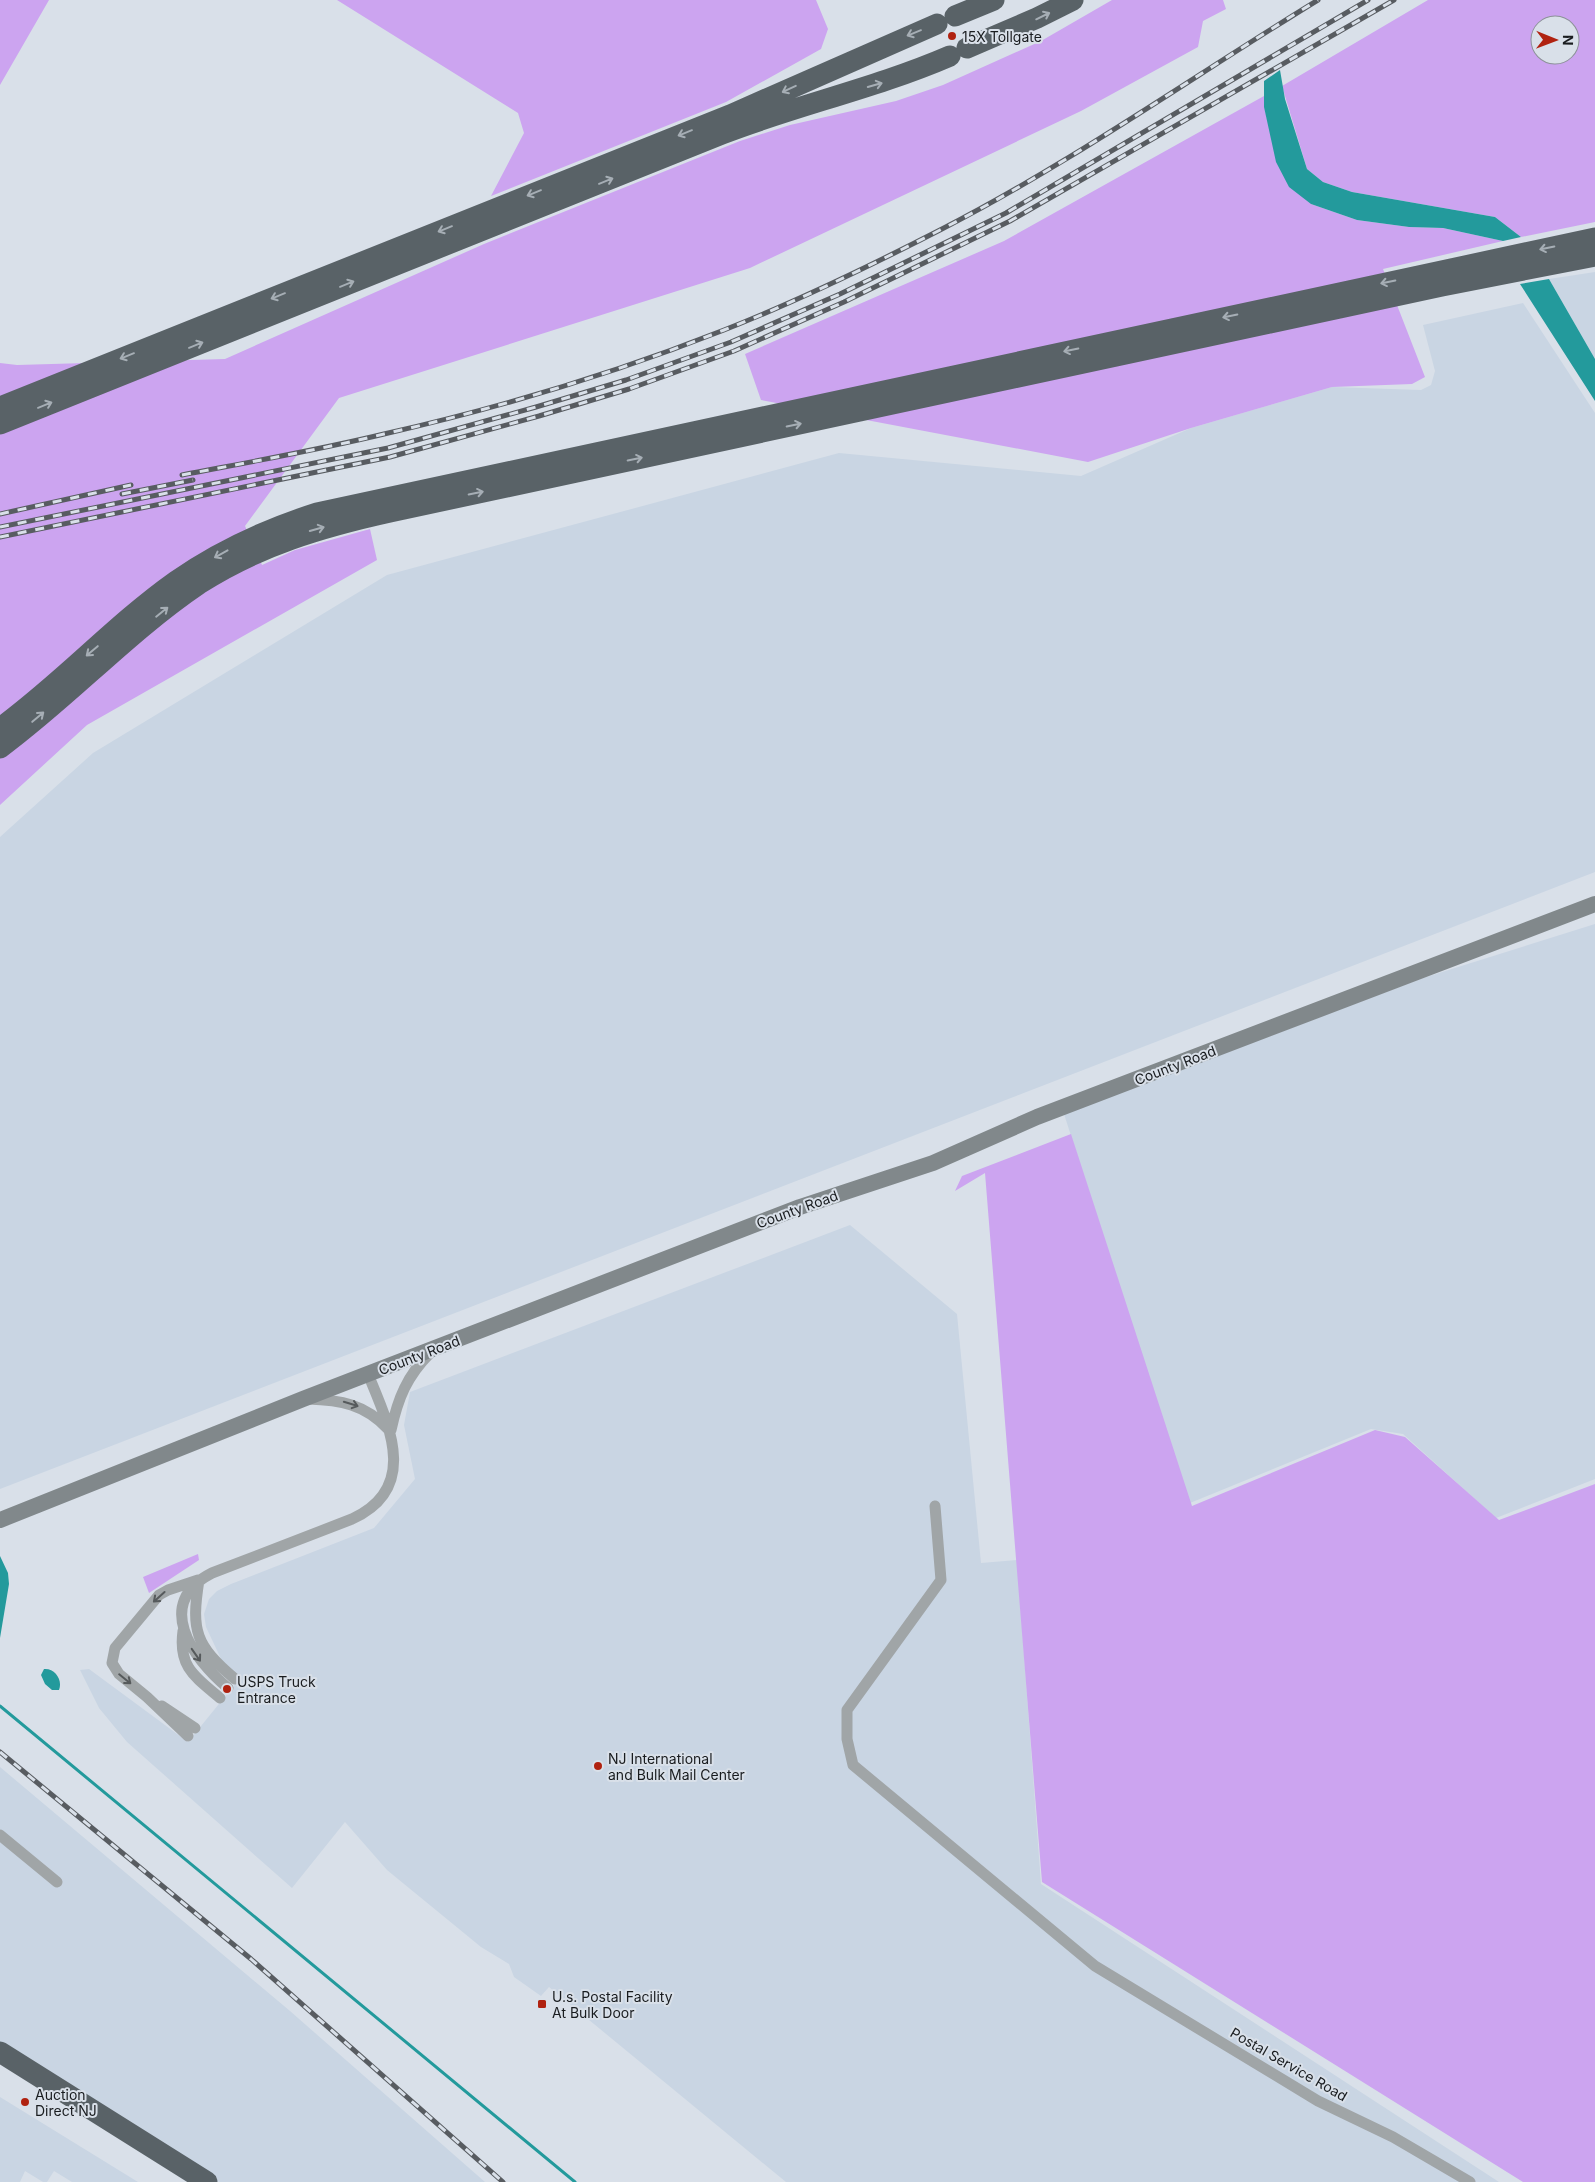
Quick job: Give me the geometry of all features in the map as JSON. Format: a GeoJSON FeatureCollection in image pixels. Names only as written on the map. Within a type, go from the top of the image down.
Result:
{"type":"FeatureCollection","features":[{"type":"Feature","properties":{"kind":"highway"},"geometry":{"type":"LineString","coordinates":[[0,424],[493,218],[994,0]]}},
{"type":"Feature","properties":{"kind":"highway"},"geometry":{"type":"LineString","coordinates":[[0,407],[493,218],[754,122],[812,102],[900,77],[1038,18],[1073,0]]}},
{"type":"Feature","properties":{"kind":"highway"},"geometry":{"type":"LineString","coordinates":[[0,748],[171,604],[268,539],[317,513],[1595,238]]}},
{"type":"Feature","properties":{"kind":"highway"},"geometry":{"type":"LineString","coordinates":[[0,728],[172,584],[219,555],[268,539],[1423,290],[1595,256]]}},
{"type":"Feature","properties":{"kind":"highway"},"geometry":{"type":"LineString","coordinates":[[0,2052],[207,2182]]}},
{"type":"Feature","properties":{"kind":"highway"},"geometry":{"type":"LineString","coordinates":[[0,2067],[183,2182]]}},
{"type":"Feature","properties":{"kind":"main road","name":"County Road"},"geometry":{"type":"LineString","coordinates":[[0,1520],[303,1399],[800,1207],[933,1163],[1037,1117],[1595,904]]}},
{"type":"Feature","properties":{"kind":"street"},"geometry":{"type":"LineString","coordinates":[[391,1432],[398,1398],[405,1383],[418,1365],[434,1349]]}},
{"type":"Feature","properties":{"kind":"street"},"geometry":{"type":"LineString","coordinates":[[192,1732],[116,1670],[112,1663],[115,1648],[163,1592],[199,1580],[219,1570],[352,1520],[367,1512],[385,1491],[394,1470],[394,1449],[391,1432],[368,1374]]}},
{"type":"Feature","properties":{"kind":"street"},"geometry":{"type":"LineString","coordinates":[[303,1399],[342,1402],[359,1406],[373,1414],[391,1432]]}},
{"type":"Feature","properties":{"kind":"street","name":"Postal Service Road"},"geometry":{"type":"LineString","coordinates":[[935,1506],[942,1580],[847,1710],[846,1739],[853,1765],[1095,1966],[1318,2101],[1393,2137],[1470,2182]]}},
{"type":"Feature","properties":{"kind":"street"},"geometry":{"type":"LineString","coordinates":[[199,1580],[186,1598],[182,1650],[184,1662],[194,1675],[220,1698]]}},
{"type":"Feature","properties":{"kind":"street"},"geometry":{"type":"LineString","coordinates":[[184,1630],[198,1659],[231,1683],[210,1656],[199,1637],[196,1615],[199,1580]]}},
{"type":"Feature","properties":{"kind":"street"},"geometry":{"type":"LineString","coordinates":[[0,1834],[57,1882]]}},
{"type":"Feature","properties":{"kind":"shaded area"},"geometry":{"type":"Polygon","coordinates":[[[0,0],[49,0],[0,85],[0,0]]]}},
{"type":"Feature","properties":{"kind":"shaded area"},"geometry":{"type":"Polygon","coordinates":[[[337,0],[816,0],[828,29],[821,49],[726,102],[491,196],[524,133],[518,113],[337,0]]]}},
{"type":"Feature","properties":{"kind":"shaded area"},"geometry":{"type":"Polygon","coordinates":[[[1112,0],[1223,0],[1226,9],[1203,21],[1198,47],[1081,111],[750,268],[339,398],[245,526],[262,565],[295,550],[370,529],[377,560],[87,725],[0,805],[0,363],[17,365],[225,359],[484,244],[740,141],[790,125],[896,101],[943,85],[1041,41],[1112,0]]]}},
{"type":"Feature","properties":{"kind":"shaded area"},"geometry":{"type":"Polygon","coordinates":[[[1428,0],[1595,0],[1595,222],[1521,237],[1495,217],[1352,192],[1323,182],[1307,169],[1282,86],[1428,0]]]}},
{"type":"Feature","properties":{"kind":"shaded area"},"geometry":{"type":"Polygon","coordinates":[[[1264,96],[1265,111],[1274,139],[1311,204],[1357,220],[1409,227],[1443,228],[1503,241],[1383,269],[1425,377],[1412,384],[1332,387],[1191,428],[1088,462],[761,400],[745,354],[1004,241],[1264,96]]]}},
{"type":"Feature","properties":{"kind":"shaded area"},"geometry":{"type":"Polygon","coordinates":[[[1595,272],[1595,359],[1549,279],[1595,272]]]}},
{"type":"Feature","properties":{"kind":"shaded area"},"geometry":{"type":"Polygon","coordinates":[[[1523,303],[1595,413],[1595,872],[0,1489],[0,837],[93,753],[387,575],[839,453],[1081,476],[1191,428],[1332,387],[1421,390],[1431,385],[1435,371],[1423,325],[1523,303]]]}},
{"type":"Feature","properties":{"kind":"shaded area"},"geometry":{"type":"Polygon","coordinates":[[[1595,924],[1595,1479],[1496,1518],[1403,1434],[1371,1429],[1190,1503],[1064,1114],[1423,978],[1595,924]]]}},
{"type":"Feature","properties":{"kind":"shaded area"},"geometry":{"type":"Polygon","coordinates":[[[1071,1134],[1192,1506],[1375,1430],[1405,1437],[1499,1520],[1595,1484],[1595,2182],[1523,2182],[1042,1882],[985,1173],[955,1191],[962,1176],[1071,1134]]]}},
{"type":"Feature","properties":{"kind":"shaded area","name":"NJ International and Bulk Mail Center"},"geometry":{"type":"Polygon","coordinates":[[[850,1225],[957,1314],[981,1563],[1017,1560],[1041,1884],[1499,2182],[786,2182],[549,1987],[541,1996],[514,1977],[509,1964],[481,1947],[387,1870],[345,1822],[292,1888],[127,1742],[99,1708],[80,1670],[89,1669],[188,1742],[240,1678],[222,1661],[206,1627],[204,1614],[209,1599],[217,1591],[231,1584],[374,1528],[415,1479],[404,1425],[410,1392],[850,1225]]]}},
{"type":"Feature","properties":{"kind":"shaded area"},"geometry":{"type":"Polygon","coordinates":[[[198,1554],[199,1560],[149,1593],[143,1577],[198,1554]]]}},
{"type":"Feature","properties":{"kind":"shaded area"},"geometry":{"type":"Polygon","coordinates":[[[0,1767],[290,2011],[485,2182],[219,2182],[0,2045],[0,1767]]]}},
{"type":"Feature","properties":{"kind":"shaded area"},"geometry":{"type":"Polygon","coordinates":[[[0,2097],[138,2182],[72,2182],[54,2171],[47,2182],[43,2182],[25,2171],[20,2182],[0,2182],[0,2097]]]}},
{"type":"Feature","properties":{"kind":"water"},"geometry":{"type":"Polygon","coordinates":[[[1280,70],[1285,99],[1307,169],[1323,182],[1352,192],[1495,217],[1521,237],[1503,241],[1443,228],[1409,227],[1357,220],[1311,204],[1289,187],[1276,162],[1264,107],[1264,81],[1280,70]]]}},
{"type":"Feature","properties":{"kind":"water"},"geometry":{"type":"Polygon","coordinates":[[[1549,279],[1595,359],[1595,401],[1520,284],[1549,279]]]}},
{"type":"Feature","properties":{"kind":"water"},"geometry":{"type":"Polygon","coordinates":[[[0,1556],[8,1573],[9,1584],[0,1638],[0,1556]]]}},
{"type":"Feature","properties":{"kind":"water"},"geometry":{"type":"Polygon","coordinates":[[[44,1669],[52,1670],[57,1675],[60,1682],[59,1690],[52,1690],[45,1684],[41,1675],[44,1669]]]}},
{"type":"Feature","properties":{"kind":"waterway"},"geometry":{"type":"LineString","coordinates":[[0,1706],[575,2182]]}},
{"type":"Feature","properties":{"kind":"railway"},"geometry":{"type":"LineString","coordinates":[[182,475],[284,456],[470,413],[599,375],[683,346],[752,319],[860,270],[940,230],[1037,177],[1318,0]]}},
{"type":"Feature","properties":{"kind":"railway"},"geometry":{"type":"LineString","coordinates":[[0,527],[388,448],[626,380],[731,342],[840,294],[1006,213],[1368,0]]}},
{"type":"Feature","properties":{"kind":"railway"},"geometry":{"type":"LineString","coordinates":[[0,537],[390,457],[629,389],[734,351],[844,302],[1010,221],[1394,0]]}},
{"type":"Feature","properties":{"kind":"railway"},"geometry":{"type":"LineString","coordinates":[[122,494],[193,480]]}},
{"type":"Feature","properties":{"kind":"railway"},"geometry":{"type":"LineString","coordinates":[[0,514],[131,485]]}},
{"type":"Feature","properties":{"kind":"railway"},"geometry":{"type":"LineString","coordinates":[[0,1752],[251,1959],[503,2182]]}},
{"type":"Feature","properties":{"kind":"place","name":"15X Tollgate"},"geometry":{"type":"Point","coordinates":[952,36]}},
{"type":"Feature","properties":{"kind":"place","name":"USPS Truck Entrance"},"geometry":{"type":"Point","coordinates":[227,1689]}},
{"type":"Feature","properties":{"kind":"place","name":"NJ International and Bulk Mail Center"},"geometry":{"type":"Point","coordinates":[598,1766]}},
{"type":"Feature","properties":{"kind":"place","name":"U.s. Postal Facility At Bulk Door"},"geometry":{"type":"Point","coordinates":[542,2004]}},
{"type":"Feature","properties":{"kind":"place","name":"Auction Direct NJ"},"geometry":{"type":"Point","coordinates":[25,2102]}}]}
